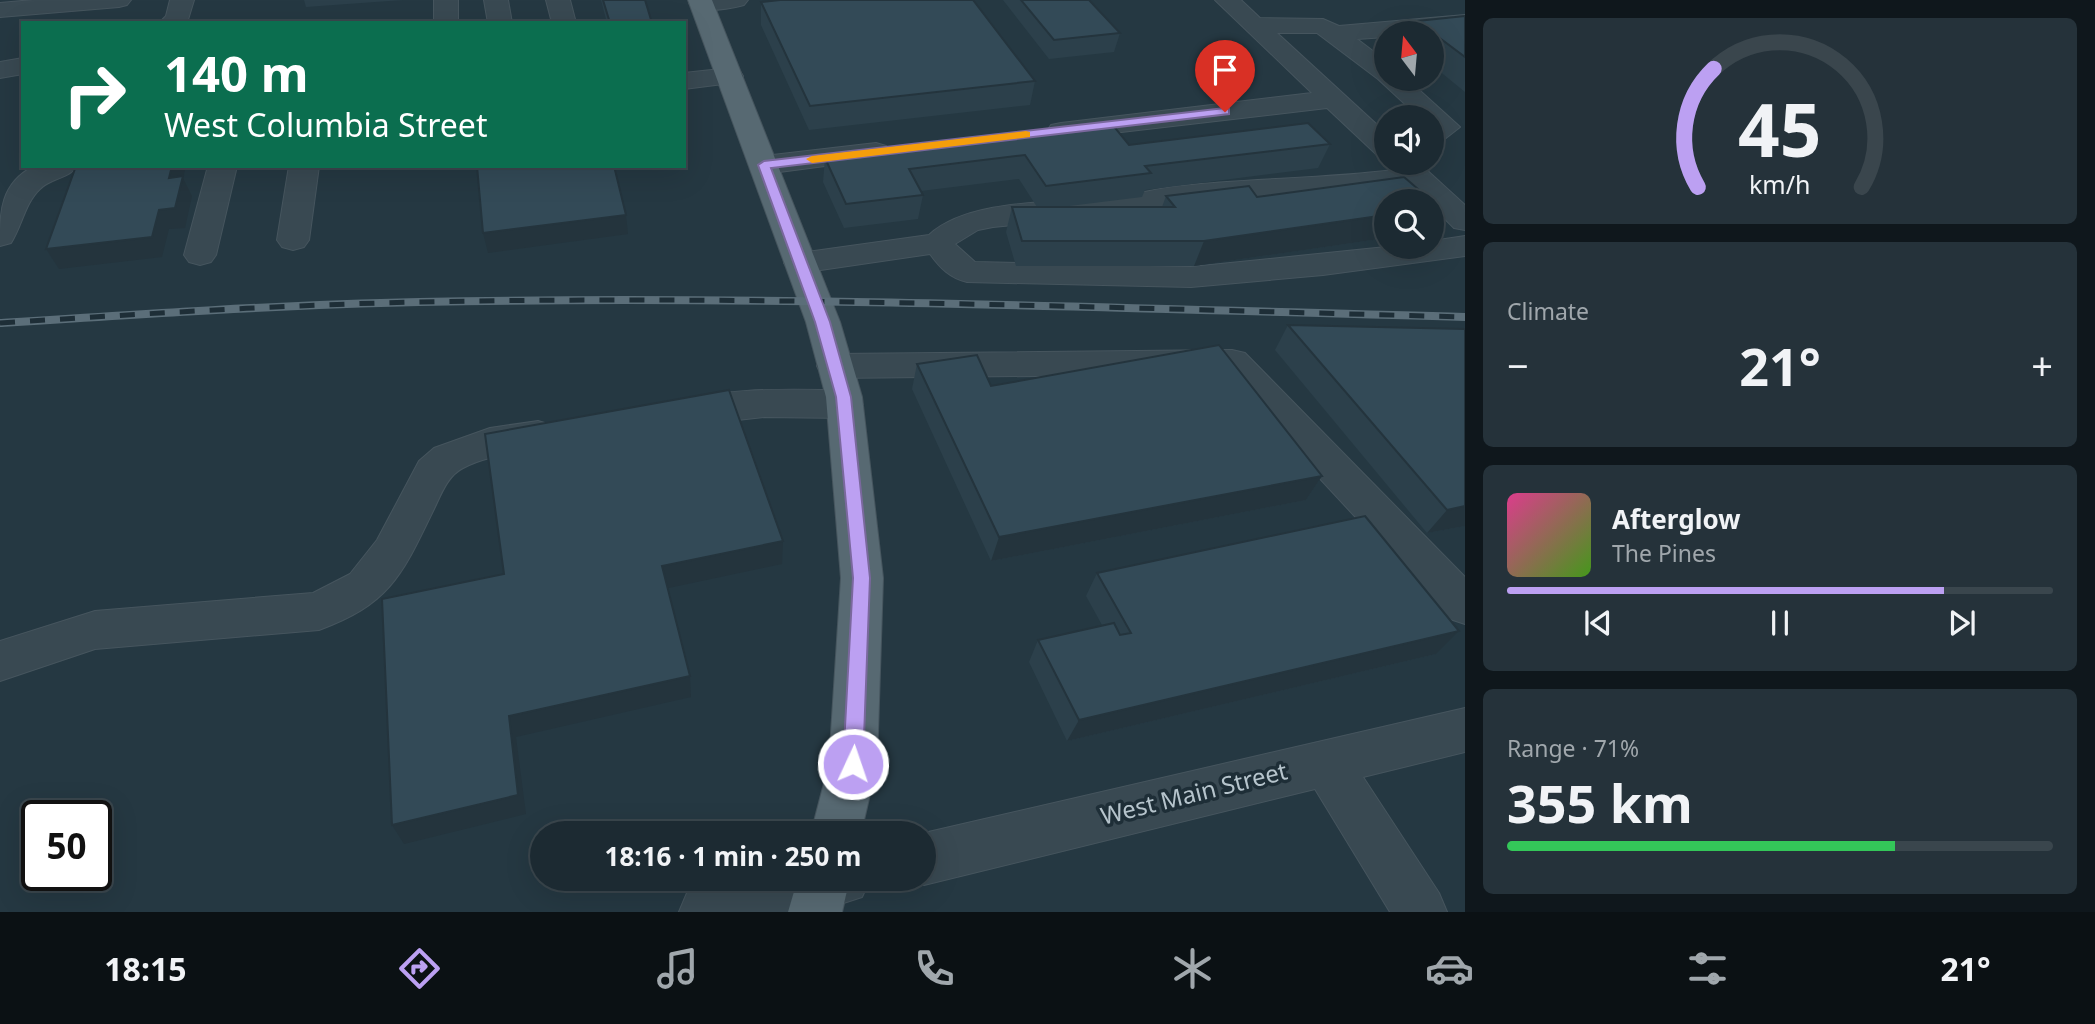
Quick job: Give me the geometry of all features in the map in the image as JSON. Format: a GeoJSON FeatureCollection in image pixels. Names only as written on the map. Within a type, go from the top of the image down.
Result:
{"type":"FeatureCollection","features":[{"type":"Feature","properties":{"kind":"main road"},"geometry":{"type":"LineString","coordinates":[[712,1],[730,76],[800,263],[835,366],[845,405],[862,578],[853,764],[839,821]]}},
{"type":"Feature","properties":{"kind":"street"},"geometry":{"type":"LineString","coordinates":[[175,21],[182,0]]}},
{"type":"Feature","properties":{"kind":"street"},"geometry":{"type":"LineString","coordinates":[[446,0],[446,21]]}},
{"type":"Feature","properties":{"kind":"street"},"geometry":{"type":"LineString","coordinates":[[496,0],[500,21]]}},
{"type":"Feature","properties":{"kind":"street"},"geometry":{"type":"LineString","coordinates":[[558,0],[563,21]]}},
{"type":"Feature","properties":{"kind":"street"},"geometry":{"type":"LineString","coordinates":[[1227,0],[1374,136]]}},
{"type":"Feature","properties":{"kind":"street"},"geometry":{"type":"LineString","coordinates":[[0,10],[104,5]]}},
{"type":"Feature","properties":{"kind":"street"},"geometry":{"type":"LineString","coordinates":[[1334,34],[1465,22]]}},
{"type":"Feature","properties":{"kind":"street"},"geometry":{"type":"LineString","coordinates":[[1253,25],[1323,26],[1374,64]]}},
{"type":"Feature","properties":{"kind":"street"},"geometry":{"type":"LineString","coordinates":[[0,70],[21,66]]}},
{"type":"Feature","properties":{"kind":"street"},"geometry":{"type":"LineString","coordinates":[[686,81],[730,76]]}},
{"type":"Feature","properties":{"kind":"street"},"geometry":{"type":"LineString","coordinates":[[1404,91],[1447,131]]}},
{"type":"Feature","properties":{"kind":"street"},"geometry":{"type":"LineString","coordinates":[[1041,133],[1333,99]]}},
{"type":"Feature","properties":{"kind":"street"},"geometry":{"type":"LineString","coordinates":[[764,165],[902,149]]}},
{"type":"Feature","properties":{"kind":"street"},"geometry":{"type":"LineString","coordinates":[[0,236],[23,187],[44,170],[54,168]]}},
{"type":"Feature","properties":{"kind":"street"},"geometry":{"type":"LineString","coordinates":[[200,255],[222,168]]}},
{"type":"Feature","properties":{"kind":"street"},"geometry":{"type":"LineString","coordinates":[[293,240],[304,168]]}},
{"type":"Feature","properties":{"kind":"street"},"geometry":{"type":"LineString","coordinates":[[800,263],[938,243],[950,232],[969,223],[993,218],[1116,206],[1180,195],[1360,183],[1374,171]]}},
{"type":"Feature","properties":{"kind":"street"},"geometry":{"type":"LineString","coordinates":[[1417,175],[1465,220]]}},
{"type":"Feature","properties":{"kind":"street"},"geometry":{"type":"LineString","coordinates":[[938,243],[951,260],[967,272],[1003,275],[1191,277],[1323,265],[1465,246]]}},
{"type":"Feature","properties":{"kind":"street"},"geometry":{"type":"LineString","coordinates":[[835,366],[1232,362],[1465,606]]}},
{"type":"Feature","properties":{"kind":"street"},"geometry":{"type":"LineString","coordinates":[[650,418],[756,402],[801,401],[845,405]]}},
{"type":"Feature","properties":{"kind":"street"},"geometry":{"type":"LineString","coordinates":[[0,661],[95,630],[319,611],[365,587],[392,552],[433,472],[448,458],[490,442],[570,430]]}},
{"type":"Feature","properties":{"kind":"street","name":"West Main Street"},"geometry":{"type":"LineString","coordinates":[[936,856],[1465,730]]}},
{"type":"Feature","properties":{"kind":"street"},"geometry":{"type":"LineString","coordinates":[[1326,763],[1420,912]]}},
{"type":"Feature","properties":{"kind":"street"},"geometry":{"type":"LineString","coordinates":[[706,912],[812,891]]}},
{"type":"Feature","properties":{"kind":"building"},"geometry":{"type":"Polygon","coordinates":[[[603,0],[645,0],[651,21],[609,21],[603,0]]]}},
{"type":"Feature","properties":{"kind":"building"},"geometry":{"type":"Polygon","coordinates":[[[973,0],[1035,81],[810,106],[761,2],[973,0]]]}},
{"type":"Feature","properties":{"kind":"building"},"geometry":{"type":"Polygon","coordinates":[[[1021,0],[1089,0],[1120,33],[1054,40],[1021,0]]]}},
{"type":"Feature","properties":{"kind":"building"},"geometry":{"type":"Polygon","coordinates":[[[1465,16],[1465,57],[1444,41],[1444,21],[1417,21],[1465,16]]]}},
{"type":"Feature","properties":{"kind":"building"},"geometry":{"type":"Polygon","coordinates":[[[1308,123],[1330,144],[1145,166],[1151,173],[1046,186],[1025,155],[909,169],[923,195],[846,204],[825,158],[1112,124],[1129,145],[1308,123]]]}},
{"type":"Feature","properties":{"kind":"building"},"geometry":{"type":"Polygon","coordinates":[[[75,168],[172,168],[169,178],[183,176],[175,208],[159,210],[152,237],[46,249],[75,168]]]}},
{"type":"Feature","properties":{"kind":"building"},"geometry":{"type":"Polygon","coordinates":[[[477,168],[614,168],[626,215],[483,233],[477,168]]]}},
{"type":"Feature","properties":{"kind":"building"},"geometry":{"type":"Polygon","coordinates":[[[1404,177],[1418,189],[1374,189],[1374,217],[1204,241],[1022,241],[1012,207],[1175,207],[1166,196],[1249,186],[1257,197],[1404,177]]]}},
{"type":"Feature","properties":{"kind":"building"},"geometry":{"type":"Polygon","coordinates":[[[1288,325],[1465,329],[1465,506],[1447,510],[1288,325]]]}},
{"type":"Feature","properties":{"kind":"building"},"geometry":{"type":"Polygon","coordinates":[[[1219,345],[1322,476],[999,537],[917,364],[977,355],[991,386],[1219,345]]]}},
{"type":"Feature","properties":{"kind":"building"},"geometry":{"type":"Polygon","coordinates":[[[729,390],[783,541],[662,566],[690,676],[509,716],[518,795],[392,825],[382,599],[504,574],[485,434],[729,390]]]}},
{"type":"Feature","properties":{"kind":"building"},"geometry":{"type":"Polygon","coordinates":[[[1365,516],[1459,631],[1079,720],[1038,640],[1114,623],[1120,635],[1131,633],[1097,573],[1365,516]]]}},
{"type":"Feature","properties":{"kind":"railway"},"geometry":{"type":"LineString","coordinates":[[0,323],[314,305],[550,300],[942,304],[1465,317]]}},
{"type":"Feature","properties":{"kind":"slow traffic"},"geometry":{"type":"LineString","coordinates":[[812,159],[1026,135]]}},
{"type":"Feature","properties":{"kind":"route"},"geometry":{"type":"LineString","coordinates":[[853,764],[862,578],[844,397],[822,322],[764,165],[1225,112]]}}]}
